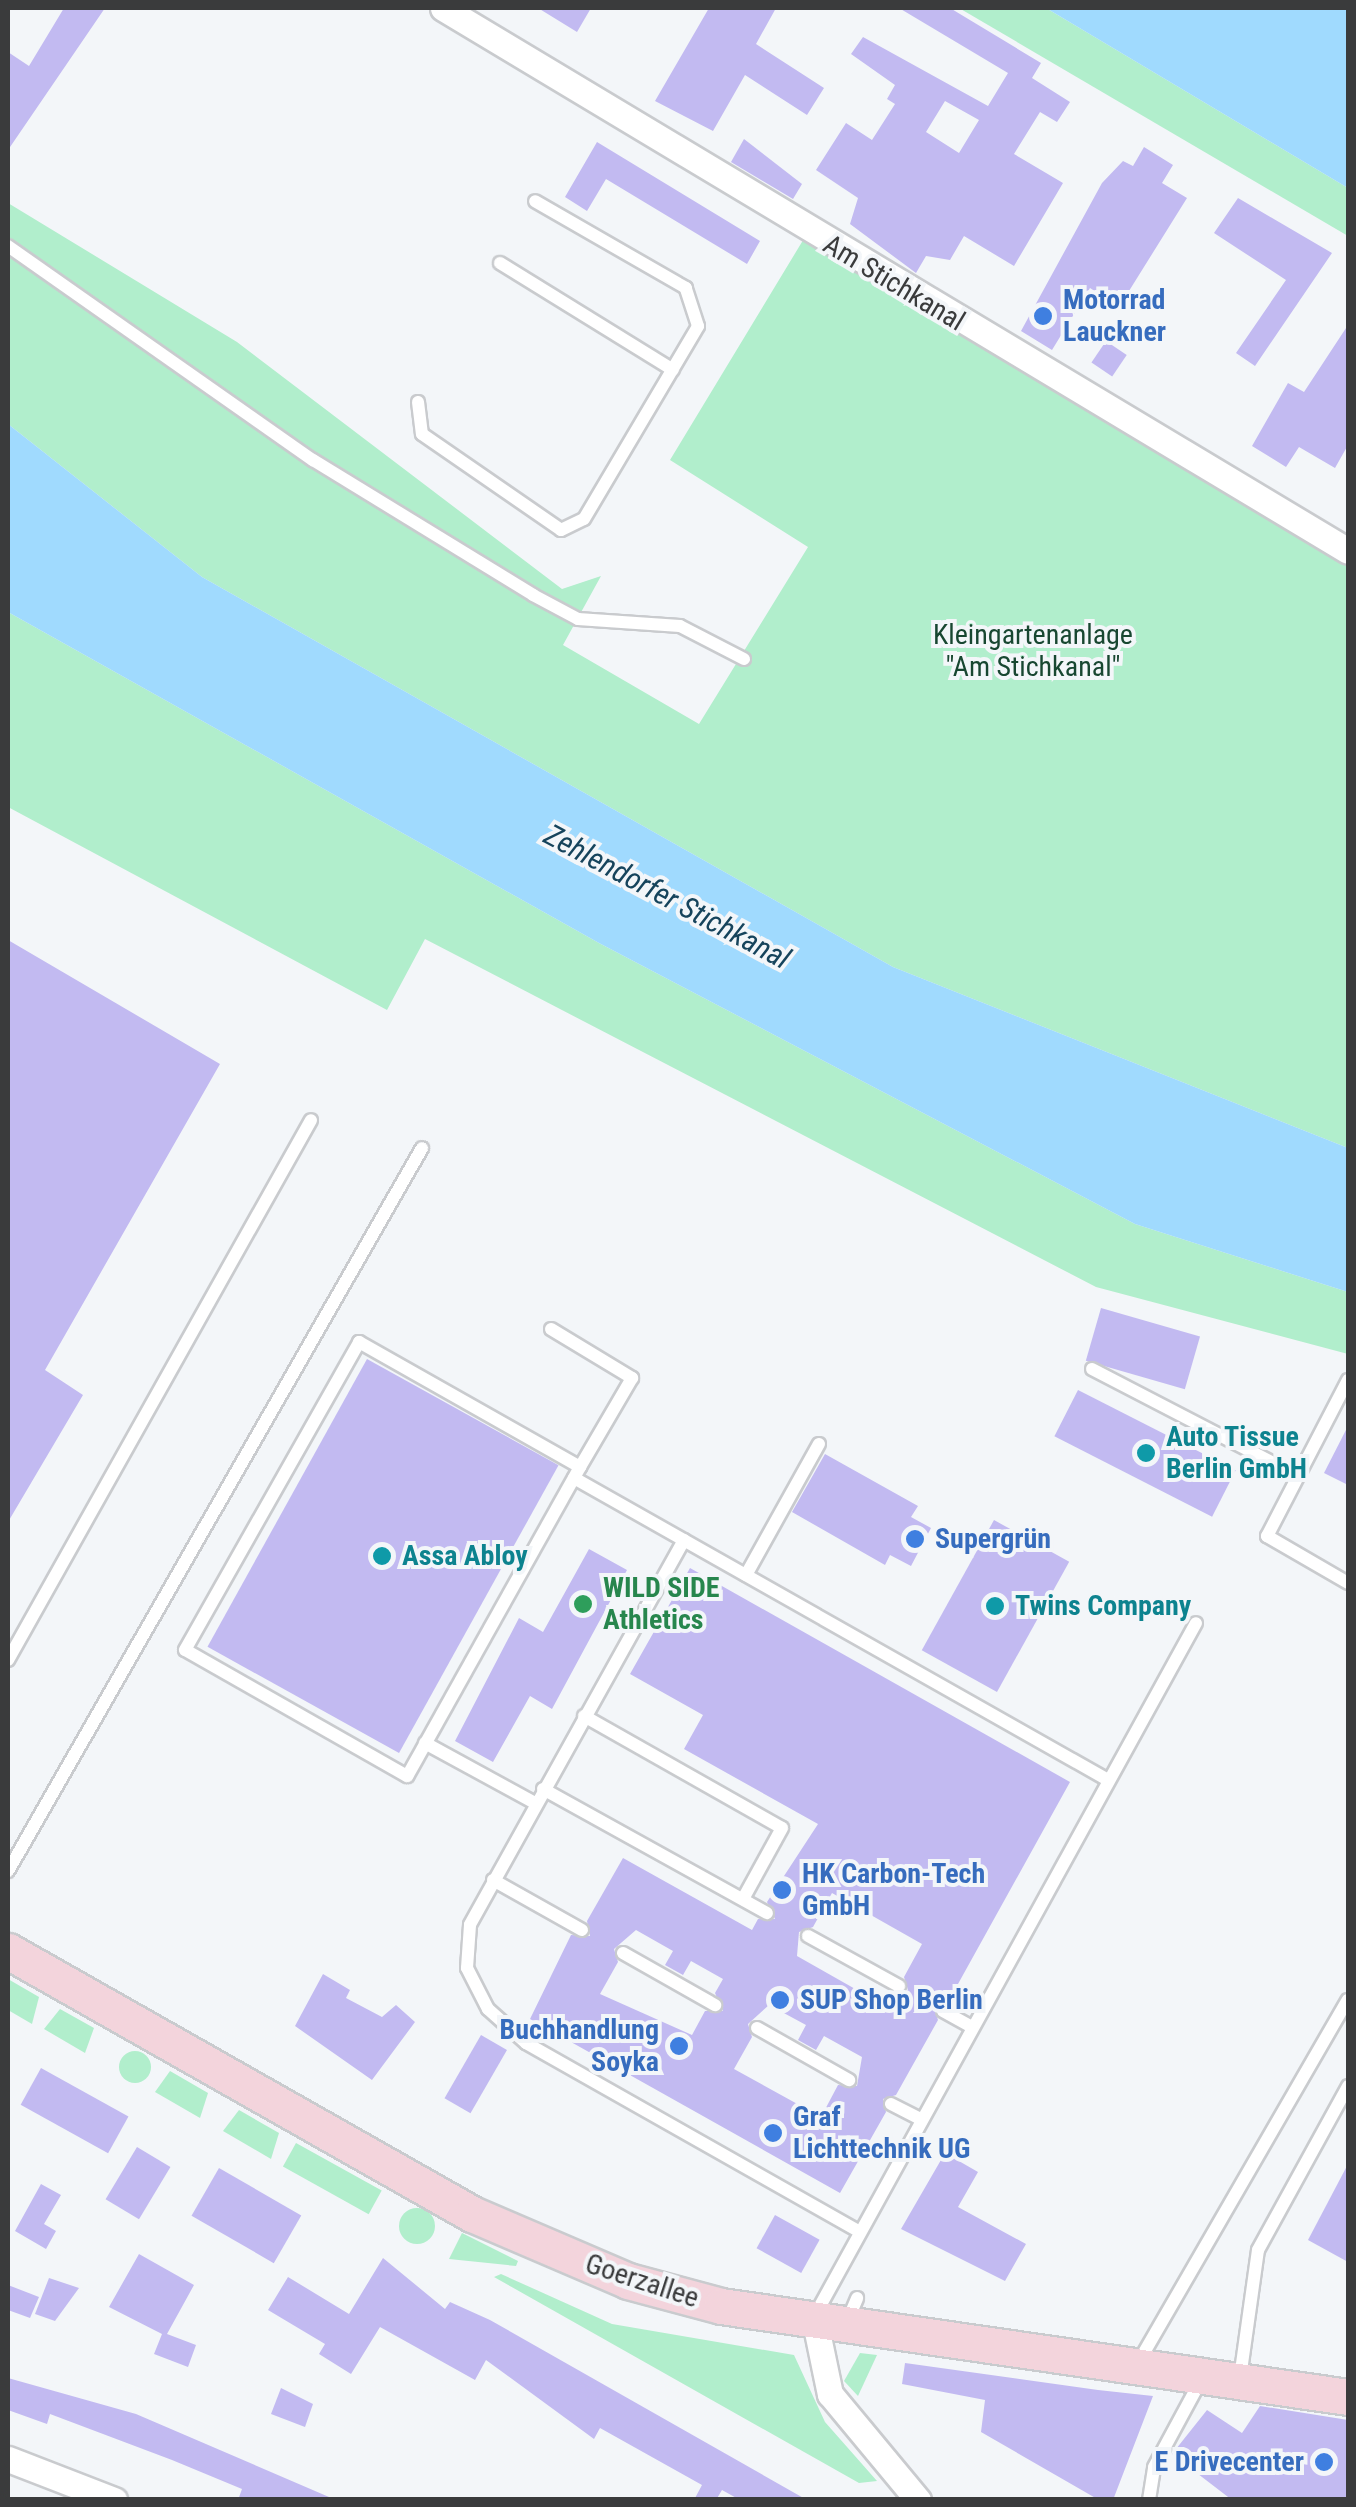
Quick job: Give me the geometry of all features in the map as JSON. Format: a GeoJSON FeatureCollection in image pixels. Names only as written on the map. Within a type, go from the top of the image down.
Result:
{"type":"FeatureCollection","features":[{"type":"Feature","properties":{"kind":"main road","name":"Goerzallee"},"geometry":{"type":"LineString","coordinates":[[8,1952],[527,2239],[646,2286],[840,2313],[1137,2366],[1348,2397]]}},
{"type":"Feature","properties":{"kind":"street","name":"Am Stichkanal"},"geometry":{"type":"LineString","coordinates":[[443,8],[1348,552]]}},
{"type":"Feature","properties":{"kind":"street"},"geometry":{"type":"LineString","coordinates":[[840,2313],[830,2394],[918,2500]]}},
{"type":"Feature","properties":{"kind":"street"},"geometry":{"type":"LineString","coordinates":[[8,2458],[114,2500]]}},
{"type":"Feature","properties":{"kind":"lane"},"geometry":{"type":"LineString","coordinates":[[418,402],[422,434],[561,530],[584,518],[673,370],[698,326],[686,288],[535,201]]}},
{"type":"Feature","properties":{"kind":"lane"},"geometry":{"type":"LineString","coordinates":[[8,246],[313,460],[533,594],[578,618],[680,626],[744,659]]}},
{"type":"Feature","properties":{"kind":"lane"},"geometry":{"type":"LineString","coordinates":[[500,263],[673,370]]}},
{"type":"Feature","properties":{"kind":"lane"},"geometry":{"type":"LineString","coordinates":[[8,1660],[311,1120]]}},
{"type":"Feature","properties":{"kind":"lane"},"geometry":{"type":"LineString","coordinates":[[8,1871],[422,1148]]}},
{"type":"Feature","properties":{"kind":"lane"},"geometry":{"type":"LineString","coordinates":[[550,1329],[632,1378],[577,1472],[407,1776],[186,1650],[359,1342],[577,1472],[684,1540],[1108,1780]]}},
{"type":"Feature","properties":{"kind":"lane"},"geometry":{"type":"LineString","coordinates":[[1092,1369],[1298,1476]]}},
{"type":"Feature","properties":{"kind":"lane"},"geometry":{"type":"LineString","coordinates":[[1348,1380],[1267,1536],[1348,1583]]}},
{"type":"Feature","properties":{"kind":"lane"},"geometry":{"type":"LineString","coordinates":[[746,1575],[819,1444]]}},
{"type":"Feature","properties":{"kind":"lane"},"geometry":{"type":"LineString","coordinates":[[684,1540],[493,1880],[465,1948],[476,1989],[502,2025],[855,2229]]}},
{"type":"Feature","properties":{"kind":"lane"},"geometry":{"type":"LineString","coordinates":[[840,2313],[855,2229],[1196,1624]]}},
{"type":"Feature","properties":{"kind":"lane"},"geometry":{"type":"LineString","coordinates":[[584,1716],[782,1828],[743,1899]]}},
{"type":"Feature","properties":{"kind":"lane"},"geometry":{"type":"LineString","coordinates":[[425,1743],[535,1803]]}},
{"type":"Feature","properties":{"kind":"lane"},"geometry":{"type":"LineString","coordinates":[[544,1789],[767,1912]]}},
{"type":"Feature","properties":{"kind":"lane"},"geometry":{"type":"LineString","coordinates":[[493,1880],[582,1930]]}},
{"type":"Feature","properties":{"kind":"lane"},"geometry":{"type":"LineString","coordinates":[[808,1936],[899,1986]]}},
{"type":"Feature","properties":{"kind":"lane"},"geometry":{"type":"LineString","coordinates":[[623,1953],[716,2005]]}},
{"type":"Feature","properties":{"kind":"lane"},"geometry":{"type":"LineString","coordinates":[[1137,2366],[1348,2000]]}},
{"type":"Feature","properties":{"kind":"lane"},"geometry":{"type":"LineString","coordinates":[[943,2010],[970,2026]]}},
{"type":"Feature","properties":{"kind":"lane"},"geometry":{"type":"LineString","coordinates":[[757,2028],[849,2080]]}},
{"type":"Feature","properties":{"kind":"lane"},"geometry":{"type":"LineString","coordinates":[[1240,2380],[1258,2250],[1348,2086]]}},
{"type":"Feature","properties":{"kind":"lane"},"geometry":{"type":"LineString","coordinates":[[891,2104],[918,2118]]}},
{"type":"Feature","properties":{"kind":"lane"},"geometry":{"type":"LineString","coordinates":[[1148,2500],[1168,2437],[1204,2376]]}},
{"type":"Feature","properties":{"kind":"green space"},"geometry":{"type":"Polygon","coordinates":[[[959,8],[1046,8],[1348,188],[1348,236],[959,8]]]}},
{"type":"Feature","properties":{"kind":"green space","name":"Kleingartenanlage \"Am Stichkanal\""},"geometry":{"type":"Polygon","coordinates":[[[8,203],[237,342],[562,589],[601,576],[563,645],[699,724],[808,547],[670,460],[808,232],[1348,561],[1348,1148],[893,967],[202,577],[8,424],[8,203]]]}},
{"type":"Feature","properties":{"kind":"green space"},"geometry":{"type":"Polygon","coordinates":[[[8,612],[599,943],[1135,1224],[1348,1292],[1348,1354],[1096,1287],[425,939],[387,1010],[8,807],[8,612]]]}},
{"type":"Feature","properties":{"kind":"green space"},"geometry":{"type":"Polygon","coordinates":[[[8,1979],[39,1997],[32,2024],[8,2010],[8,1979]]]}},
{"type":"Feature","properties":{"kind":"green space"},"geometry":{"type":"Polygon","coordinates":[[[60,2009],[94,2028],[85,2053],[44,2029],[60,2009]]]}},
{"type":"Feature","properties":{"kind":"green space"},"geometry":{"type":"Polygon","coordinates":[[[135,2051],[146,2056],[151,2067],[146,2078],[135,2083],[124,2078],[119,2067],[124,2056],[135,2051]]]}},
{"type":"Feature","properties":{"kind":"green space"},"geometry":{"type":"Polygon","coordinates":[[[170,2071],[208,2093],[200,2118],[155,2092],[170,2071]]]}},
{"type":"Feature","properties":{"kind":"green space"},"geometry":{"type":"Polygon","coordinates":[[[239,2110],[279,2133],[271,2159],[223,2131],[239,2110]]]}},
{"type":"Feature","properties":{"kind":"green space"},"geometry":{"type":"Polygon","coordinates":[[[296,2143],[382,2191],[369,2214],[283,2167],[296,2143]]]}},
{"type":"Feature","properties":{"kind":"green space"},"geometry":{"type":"Polygon","coordinates":[[[417,2208],[430,2213],[435,2226],[430,2239],[417,2244],[404,2239],[399,2226],[404,2213],[417,2208]]]}},
{"type":"Feature","properties":{"kind":"green space"},"geometry":{"type":"Polygon","coordinates":[[[462,2233],[518,2261],[516,2266],[449,2259],[462,2233]]]}},
{"type":"Feature","properties":{"kind":"green space"},"geometry":{"type":"Polygon","coordinates":[[[501,2274],[612,2324],[794,2355],[825,2422],[877,2481],[859,2483],[494,2277],[501,2274]]]}},
{"type":"Feature","properties":{"kind":"green space"},"geometry":{"type":"Polygon","coordinates":[[[860,2353],[877,2355],[858,2396],[844,2381],[860,2353]]]}},
{"type":"Feature","properties":{"kind":"water"},"geometry":{"type":"Polygon","coordinates":[[[1046,8],[1348,8],[1348,188],[1046,8]]]}},
{"type":"Feature","properties":{"kind":"water","name":"Zehlendorfer Stichkanal"},"geometry":{"type":"Polygon","coordinates":[[[8,424],[202,577],[893,967],[1348,1148],[1348,1292],[1135,1224],[599,943],[8,612],[8,424]]]}},
{"type":"Feature","properties":{"kind":"building"},"geometry":{"type":"Polygon","coordinates":[[[64,8],[105,8],[8,150],[8,52],[29,66],[64,8]]]}},
{"type":"Feature","properties":{"kind":"building"},"geometry":{"type":"Polygon","coordinates":[[[538,8],[591,8],[577,32],[538,8]]]}},
{"type":"Feature","properties":{"kind":"building"},"geometry":{"type":"Polygon","coordinates":[[[709,8],[776,8],[756,44],[824,88],[807,115],[745,75],[713,131],[655,101],[709,8]]]}},
{"type":"Feature","properties":{"kind":"building"},"geometry":{"type":"Polygon","coordinates":[[[899,8],[950,8],[1041,63],[1032,78],[1070,102],[1057,122],[1040,112],[1014,154],[1063,183],[1014,266],[964,236],[950,260],[926,256],[916,273],[850,224],[858,198],[816,170],[846,123],[872,140],[895,104],[887,99],[895,85],[851,54],[863,37],[988,106],[1008,73],[899,8]],[[945,101],[926,132],[959,153],[979,120],[945,101]]]}},
{"type":"Feature","properties":{"kind":"building"},"geometry":{"type":"Polygon","coordinates":[[[744,139],[802,184],[793,199],[731,162],[744,139]]]}},
{"type":"Feature","properties":{"kind":"building"},"geometry":{"type":"Polygon","coordinates":[[[597,142],[760,241],[747,264],[606,179],[587,211],[565,197],[597,142]]]}},
{"type":"Feature","properties":{"kind":"building"},"geometry":{"type":"Polygon","coordinates":[[[1144,147],[1173,165],[1162,183],[1187,198],[1119,307],[1090,288],[1052,350],[1021,331],[1102,183],[1123,161],[1133,166],[1144,147]]]}},
{"type":"Feature","properties":{"kind":"building"},"geometry":{"type":"Polygon","coordinates":[[[1238,198],[1332,253],[1255,366],[1236,353],[1286,280],[1214,233],[1238,198]]]}},
{"type":"Feature","properties":{"kind":"building"},"geometry":{"type":"Polygon","coordinates":[[[1348,325],[1348,445],[1335,468],[1299,447],[1286,467],[1252,446],[1288,383],[1304,392],[1348,325]]]}},
{"type":"Feature","properties":{"kind":"building"},"geometry":{"type":"Polygon","coordinates":[[[1106,341],[1127,355],[1112,377],[1091,363],[1106,341]]]}},
{"type":"Feature","properties":{"kind":"building"},"geometry":{"type":"Polygon","coordinates":[[[8,940],[220,1064],[45,1370],[83,1395],[8,1522],[8,940]]]}},
{"type":"Feature","properties":{"kind":"building"},"geometry":{"type":"Polygon","coordinates":[[[1101,1308],[1200,1336],[1185,1389],[1086,1361],[1101,1308]]]}},
{"type":"Feature","properties":{"kind":"building","name":"Assa Abloy"},"geometry":{"type":"Polygon","coordinates":[[[367,1359],[559,1465],[399,1753],[207,1647],[367,1359]]]}},
{"type":"Feature","properties":{"kind":"building","name":"Auto Tissue Berlin GmbH"},"geometry":{"type":"Polygon","coordinates":[[[1078,1390],[1236,1470],[1212,1517],[1054,1436],[1078,1390]]]}},
{"type":"Feature","properties":{"kind":"building"},"geometry":{"type":"Polygon","coordinates":[[[1348,1426],[1348,1485],[1324,1473],[1348,1426]]]}},
{"type":"Feature","properties":{"kind":"building"},"geometry":{"type":"Polygon","coordinates":[[[825,1454],[918,1506],[911,1517],[931,1528],[911,1566],[890,1555],[885,1565],[792,1512],[825,1454]]]}},
{"type":"Feature","properties":{"kind":"building","name":"Twins Company"},"geometry":{"type":"Polygon","coordinates":[[[994,1520],[1069,1562],[997,1692],[922,1650],[994,1520]]]}},
{"type":"Feature","properties":{"kind":"building"},"geometry":{"type":"Polygon","coordinates":[[[589,1549],[627,1570],[552,1709],[530,1696],[493,1762],[455,1741],[519,1618],[543,1632],[589,1549]]]}},
{"type":"Feature","properties":{"kind":"building"},"geometry":{"type":"Polygon","coordinates":[[[690,1568],[1070,1782],[948,2002],[934,2007],[938,2020],[896,2095],[883,2099],[886,2112],[840,2193],[530,2019],[571,1935],[590,1936],[587,1921],[623,1858],[752,1930],[758,1919],[775,1919],[767,1902],[818,1824],[684,1749],[703,1715],[630,1674],[690,1568]],[[832,1893],[813,1927],[799,1932],[797,1956],[887,2007],[908,1990],[904,1977],[922,1944],[832,1893]],[[636,1930],[614,1949],[618,1962],[600,1994],[692,2035],[705,2011],[723,2011],[715,1993],[723,1979],[691,1961],[683,1975],[665,1965],[673,1951],[636,1930]],[[769,2005],[748,2024],[752,2037],[734,2069],[821,2117],[838,2085],[857,2086],[862,2057],[824,2036],[816,2050],[798,2040],[806,2025],[769,2005]]]}},
{"type":"Feature","properties":{"kind":"building"},"geometry":{"type":"Polygon","coordinates":[[[323,1974],[350,1990],[346,1998],[382,2017],[396,2005],[415,2022],[372,2080],[295,2026],[323,1974]]]}},
{"type":"Feature","properties":{"kind":"building"},"geometry":{"type":"Polygon","coordinates":[[[481,2035],[507,2050],[470,2113],[445,2098],[481,2035]]]}},
{"type":"Feature","properties":{"kind":"building"},"geometry":{"type":"Polygon","coordinates":[[[41,2068],[128,2116],[108,2153],[21,2105],[41,2068]]]}},
{"type":"Feature","properties":{"kind":"building"},"geometry":{"type":"Polygon","coordinates":[[[137,2147],[170,2167],[139,2219],[106,2199],[137,2147]]]}},
{"type":"Feature","properties":{"kind":"building"},"geometry":{"type":"Polygon","coordinates":[[[945,2153],[978,2172],[958,2207],[1026,2244],[1005,2281],[901,2229],[945,2153]]]}},
{"type":"Feature","properties":{"kind":"building"},"geometry":{"type":"Polygon","coordinates":[[[1348,2164],[1348,2262],[1308,2240],[1348,2164]]]}},
{"type":"Feature","properties":{"kind":"building"},"geometry":{"type":"Polygon","coordinates":[[[219,2168],[301,2216],[274,2263],[192,2216],[219,2168]]]}},
{"type":"Feature","properties":{"kind":"building"},"geometry":{"type":"Polygon","coordinates":[[[41,2184],[61,2195],[44,2224],[56,2231],[46,2249],[15,2231],[41,2184]]]}},
{"type":"Feature","properties":{"kind":"building"},"geometry":{"type":"Polygon","coordinates":[[[775,2215],[820,2240],[801,2273],[757,2248],[775,2215]]]}},
{"type":"Feature","properties":{"kind":"building"},"geometry":{"type":"Polygon","coordinates":[[[139,2254],[194,2285],[167,2334],[196,2345],[188,2367],[154,2354],[162,2334],[109,2307],[139,2254]]]}},
{"type":"Feature","properties":{"kind":"building"},"geometry":{"type":"Polygon","coordinates":[[[383,2258],[445,2309],[450,2302],[490,2320],[807,2500],[740,2500],[722,2490],[716,2500],[694,2500],[702,2485],[600,2428],[594,2439],[486,2360],[475,2380],[380,2327],[351,2374],[319,2354],[325,2344],[268,2310],[288,2277],[349,2314],[383,2258]]]}},
{"type":"Feature","properties":{"kind":"building"},"geometry":{"type":"Polygon","coordinates":[[[49,2278],[79,2288],[55,2321],[35,2314],[49,2278]]]}},
{"type":"Feature","properties":{"kind":"building"},"geometry":{"type":"Polygon","coordinates":[[[8,2285],[39,2297],[30,2318],[8,2310],[8,2285]]]}},
{"type":"Feature","properties":{"kind":"building"},"geometry":{"type":"Polygon","coordinates":[[[905,2363],[1153,2396],[1113,2500],[1099,2500],[981,2432],[985,2400],[902,2384],[905,2363]]]}},
{"type":"Feature","properties":{"kind":"building"},"geometry":{"type":"Polygon","coordinates":[[[8,2378],[136,2414],[336,2500],[238,2500],[242,2489],[172,2460],[50,2414],[47,2424],[8,2410],[8,2378]]]}},
{"type":"Feature","properties":{"kind":"building"},"geometry":{"type":"Polygon","coordinates":[[[281,2388],[313,2404],[305,2427],[271,2414],[281,2388]]]}},
{"type":"Feature","properties":{"kind":"building"},"geometry":{"type":"Polygon","coordinates":[[[1260,2406],[1348,2420],[1348,2500],[1232,2500],[1172,2454],[1207,2410],[1242,2433],[1260,2406]]]}},
{"type":"Feature","properties":{"kind":"place","name":"Motorrad Lauckner"},"geometry":{"type":"Point","coordinates":[1043,316]}},
{"type":"Feature","properties":{"kind":"place","name":"Auto Tissue Berlin GmbH"},"geometry":{"type":"Point","coordinates":[1146,1453]}},
{"type":"Feature","properties":{"kind":"place","name":"Supergrün"},"geometry":{"type":"Point","coordinates":[915,1539]}},
{"type":"Feature","properties":{"kind":"place","name":"Assa Abloy"},"geometry":{"type":"Point","coordinates":[382,1556]}},
{"type":"Feature","properties":{"kind":"place","name":"WILD SIDE Athletics"},"geometry":{"type":"Point","coordinates":[583,1604]}},
{"type":"Feature","properties":{"kind":"place","name":"Twins Company"},"geometry":{"type":"Point","coordinates":[995,1606]}},
{"type":"Feature","properties":{"kind":"place","name":"HK Carbon-Tech GmbH"},"geometry":{"type":"Point","coordinates":[782,1890]}},
{"type":"Feature","properties":{"kind":"place","name":"SUP Shop Berlin"},"geometry":{"type":"Point","coordinates":[780,2000]}},
{"type":"Feature","properties":{"kind":"place","name":"Buchhandlung Soyka"},"geometry":{"type":"Point","coordinates":[679,2046]}},
{"type":"Feature","properties":{"kind":"place","name":"Graf Lichttechnik UG"},"geometry":{"type":"Point","coordinates":[773,2133]}},
{"type":"Feature","properties":{"kind":"place","name":"E Drivecenter"},"geometry":{"type":"Point","coordinates":[1324,2462]}}]}
